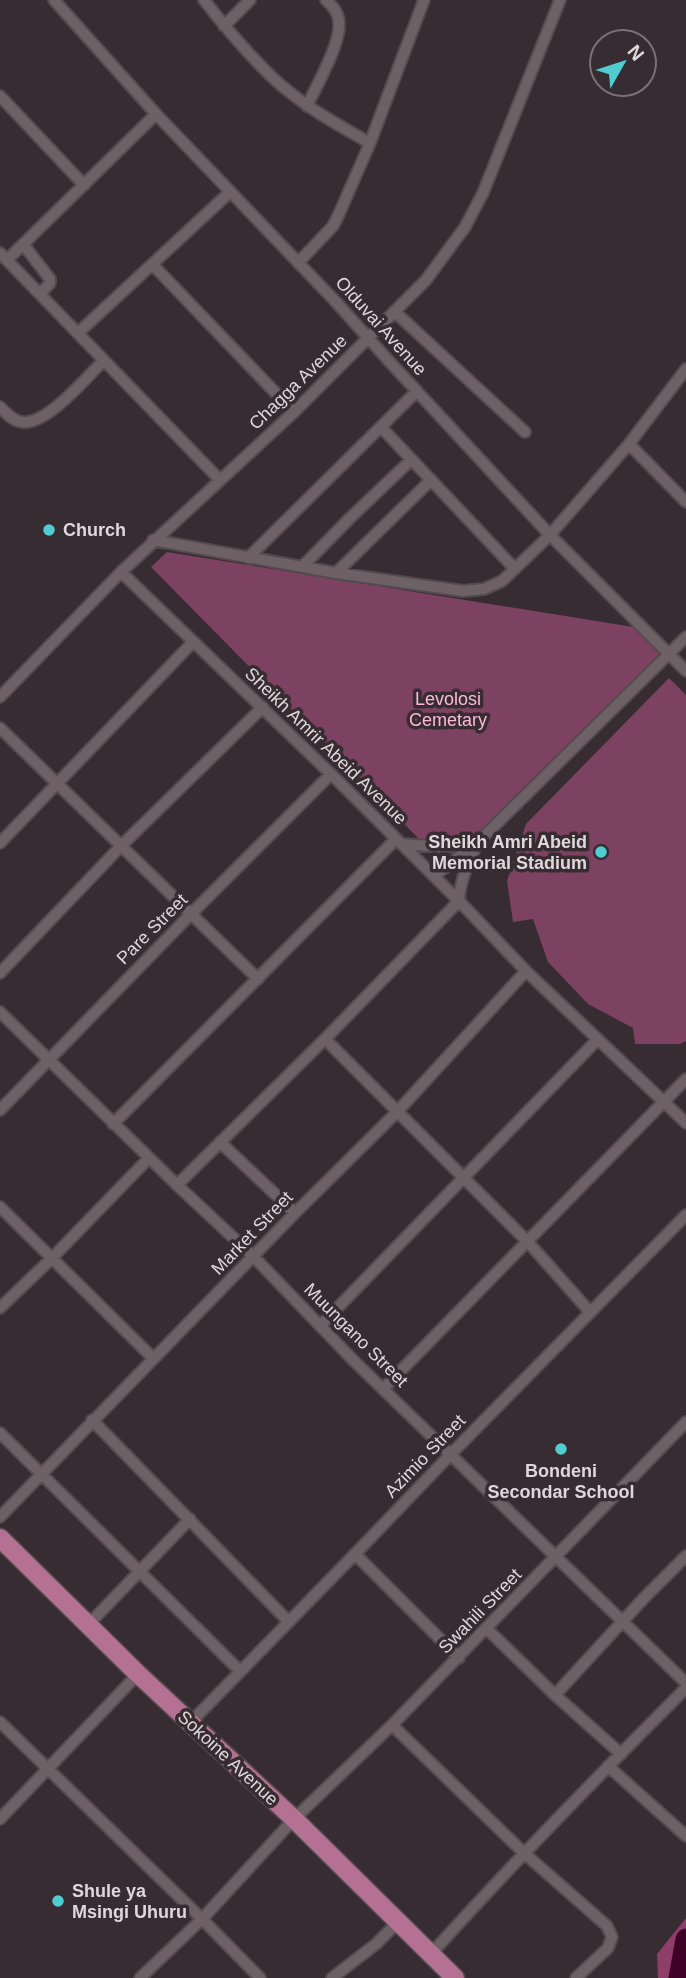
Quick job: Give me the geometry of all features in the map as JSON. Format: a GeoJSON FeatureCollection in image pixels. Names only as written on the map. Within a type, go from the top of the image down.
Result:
{"type":"FeatureCollection","features":[{"type":"Feature","properties":{"kind":"main road","name":"Sokoine Avenue"},"geometry":{"type":"LineString","coordinates":[[0,1538],[138,1674],[294,1819],[455,1978]]}},
{"type":"Feature","properties":{"kind":"street"},"geometry":{"type":"LineString","coordinates":[[204,0],[224,26],[273,78],[307,106],[370,143]]}},
{"type":"Feature","properties":{"kind":"street"},"geometry":{"type":"LineString","coordinates":[[224,26],[250,0]]}},
{"type":"Feature","properties":{"kind":"street"},"geometry":{"type":"LineString","coordinates":[[307,106],[338,39],[340,23],[334,7],[326,0]]}},
{"type":"Feature","properties":{"kind":"street"},"geometry":{"type":"LineString","coordinates":[[299,263],[334,226],[370,143],[424,0]]}},
{"type":"Feature","properties":{"kind":"street","name":"Chagga Avenue"},"geometry":{"type":"LineString","coordinates":[[0,697],[153,540],[294,412],[426,280],[465,227],[483,193],[560,0]]}},
{"type":"Feature","properties":{"kind":"street","name":"Olduvai Avenue"},"geometry":{"type":"LineString","coordinates":[[60,2],[156,114],[299,263],[550,534],[686,671]]}},
{"type":"Feature","properties":{"kind":"street"},"geometry":{"type":"LineString","coordinates":[[0,96],[84,185]]}},
{"type":"Feature","properties":{"kind":"street"},"geometry":{"type":"LineString","coordinates":[[156,114],[23,244],[3,257],[220,480]]}},
{"type":"Feature","properties":{"kind":"street"},"geometry":{"type":"LineString","coordinates":[[78,333],[230,192]]}},
{"type":"Feature","properties":{"kind":"street"},"geometry":{"type":"LineString","coordinates":[[23,244],[50,279],[50,283],[40,294]]}},
{"type":"Feature","properties":{"kind":"street"},"geometry":{"type":"LineString","coordinates":[[152,264],[294,412]]}},
{"type":"Feature","properties":{"kind":"street"},"geometry":{"type":"LineString","coordinates":[[395,312],[526,432]]}},
{"type":"Feature","properties":{"kind":"street"},"geometry":{"type":"LineString","coordinates":[[0,407],[16,421],[24,423],[41,418],[104,360]]}},
{"type":"Feature","properties":{"kind":"street"},"geometry":{"type":"LineString","coordinates":[[153,540],[336,573],[463,591],[492,586],[515,569],[550,534],[629,444],[686,369]]}},
{"type":"Feature","properties":{"kind":"street"},"geometry":{"type":"LineString","coordinates":[[248,558],[417,391]]}},
{"type":"Feature","properties":{"kind":"street"},"geometry":{"type":"LineString","coordinates":[[380,427],[515,569]]}},
{"type":"Feature","properties":{"kind":"street"},"geometry":{"type":"LineString","coordinates":[[629,444],[686,502]]}},
{"type":"Feature","properties":{"kind":"street"},"geometry":{"type":"LineString","coordinates":[[303,566],[411,460]]}},
{"type":"Feature","properties":{"kind":"street"},"geometry":{"type":"LineString","coordinates":[[336,573],[431,480]]}},
{"type":"Feature","properties":{"kind":"street","name":"Sheikh Amrir Abeid Avenue"},"geometry":{"type":"LineString","coordinates":[[121,572],[263,707],[526,971],[686,1123]]}},
{"type":"Feature","properties":{"kind":"street"},"geometry":{"type":"LineString","coordinates":[[434,876],[478,842],[686,636]]}},
{"type":"Feature","properties":{"kind":"street"},"geometry":{"type":"LineString","coordinates":[[0,843],[193,642]]}},
{"type":"Feature","properties":{"kind":"street"},"geometry":{"type":"LineString","coordinates":[[0,973],[121,846],[263,707]]}},
{"type":"Feature","properties":{"kind":"street"},"geometry":{"type":"LineString","coordinates":[[0,728],[258,979]]}},
{"type":"Feature","properties":{"kind":"street","name":"Pare Street"},"geometry":{"type":"LineString","coordinates":[[0,1110],[331,774]]}},
{"type":"Feature","properties":{"kind":"street"},"geometry":{"type":"LineString","coordinates":[[113,1124],[399,842],[444,847],[478,842]]}},
{"type":"Feature","properties":{"kind":"street"},"geometry":{"type":"LineString","coordinates":[[177,1185],[325,1039],[459,901],[463,875],[478,842]]}},
{"type":"Feature","properties":{"kind":"street","name":"Market Street"},"geometry":{"type":"LineString","coordinates":[[0,1517],[295,1213],[397,1112],[526,971]]}},
{"type":"Feature","properties":{"kind":"street","name":"Muungano Street"},"geometry":{"type":"LineString","coordinates":[[0,1012],[113,1124],[253,1256],[353,1360],[624,1621],[686,1686]]}},
{"type":"Feature","properties":{"kind":"street"},"geometry":{"type":"LineString","coordinates":[[325,1039],[528,1242],[590,1312]]}},
{"type":"Feature","properties":{"kind":"street"},"geometry":{"type":"LineString","coordinates":[[320,1326],[598,1039]]}},
{"type":"Feature","properties":{"kind":"street"},"geometry":{"type":"LineString","coordinates":[[384,1388],[686,1079]]}},
{"type":"Feature","properties":{"kind":"street"},"geometry":{"type":"LineString","coordinates":[[220,1142],[295,1213]]}},
{"type":"Feature","properties":{"kind":"street"},"geometry":{"type":"LineString","coordinates":[[0,1308],[149,1158]]}},
{"type":"Feature","properties":{"kind":"street"},"geometry":{"type":"LineString","coordinates":[[0,1207],[153,1358]]}},
{"type":"Feature","properties":{"kind":"street","name":"Azimio Street"},"geometry":{"type":"LineString","coordinates":[[190,1723],[686,1215]]}},
{"type":"Feature","properties":{"kind":"street"},"geometry":{"type":"LineString","coordinates":[[93,1420],[289,1622]]}},
{"type":"Feature","properties":{"kind":"street","name":"Swahili Street"},"geometry":{"type":"LineString","coordinates":[[140,1978],[202,1919],[294,1819],[459,1658],[686,1422]]}},
{"type":"Feature","properties":{"kind":"street"},"geometry":{"type":"LineString","coordinates":[[0,1433],[240,1671]]}},
{"type":"Feature","properties":{"kind":"street"},"geometry":{"type":"LineString","coordinates":[[88,1625],[190,1519]]}},
{"type":"Feature","properties":{"kind":"street"},"geometry":{"type":"LineString","coordinates":[[355,1554],[459,1658]]}},
{"type":"Feature","properties":{"kind":"street"},"geometry":{"type":"LineString","coordinates":[[555,1695],[686,1556]]}},
{"type":"Feature","properties":{"kind":"street"},"geometry":{"type":"LineString","coordinates":[[486,1628],[621,1754]]}},
{"type":"Feature","properties":{"kind":"street"},"geometry":{"type":"LineString","coordinates":[[0,1819],[138,1674]]}},
{"type":"Feature","properties":{"kind":"street"},"geometry":{"type":"LineString","coordinates":[[431,1954],[481,1898],[686,1686]]}},
{"type":"Feature","properties":{"kind":"street"},"geometry":{"type":"LineString","coordinates":[[0,1722],[260,1978]]}},
{"type":"Feature","properties":{"kind":"street"},"geometry":{"type":"LineString","coordinates":[[392,1726],[524,1853],[607,1926],[612,1937],[608,1948],[576,1978]]}},
{"type":"Feature","properties":{"kind":"street"},"geometry":{"type":"LineString","coordinates":[[608,1766],[686,1836]]}},
{"type":"Feature","properties":{"kind":"street"},"geometry":{"type":"LineString","coordinates":[[332,1978],[376,1944],[398,1922]]}},
{"type":"Feature","properties":{"kind":"green space","name":"Levolosi Cemetary"},"geometry":{"type":"Polygon","coordinates":[[[167,552],[652,630],[667,646],[479,842],[420,840],[151,567],[167,552]]]}},
{"type":"Feature","properties":{"kind":"green space","name":"Sheikh Amri Abeid Memorial Stadium"},"geometry":{"type":"Polygon","coordinates":[[[669,678],[686,695],[686,1041],[680,1044],[635,1044],[633,1028],[588,1004],[548,962],[533,919],[513,922],[507,881],[526,824],[669,678]]]}},
{"type":"Feature","properties":{"kind":"shaded area"},"geometry":{"type":"Polygon","coordinates":[[[686,1918],[686,1978],[658,1978],[657,1954],[686,1918]]]}},
{"type":"Feature","properties":{"kind":"waterway"},"geometry":{"type":"LineString","coordinates":[[679,1978],[686,1939]]}},
{"type":"Feature","properties":{"kind":"place","name":"Church"},"geometry":{"type":"Point","coordinates":[49,530]}},
{"type":"Feature","properties":{"kind":"place","name":"Sheikh Amri Abeid Memorial Stadium"},"geometry":{"type":"Point","coordinates":[601,852]}},
{"type":"Feature","properties":{"kind":"place","name":"Bondeni Secondar School"},"geometry":{"type":"Point","coordinates":[561,1449]}},
{"type":"Feature","properties":{"kind":"place","name":"Shule ya Msingi Uhuru"},"geometry":{"type":"Point","coordinates":[58,1901]}}]}
